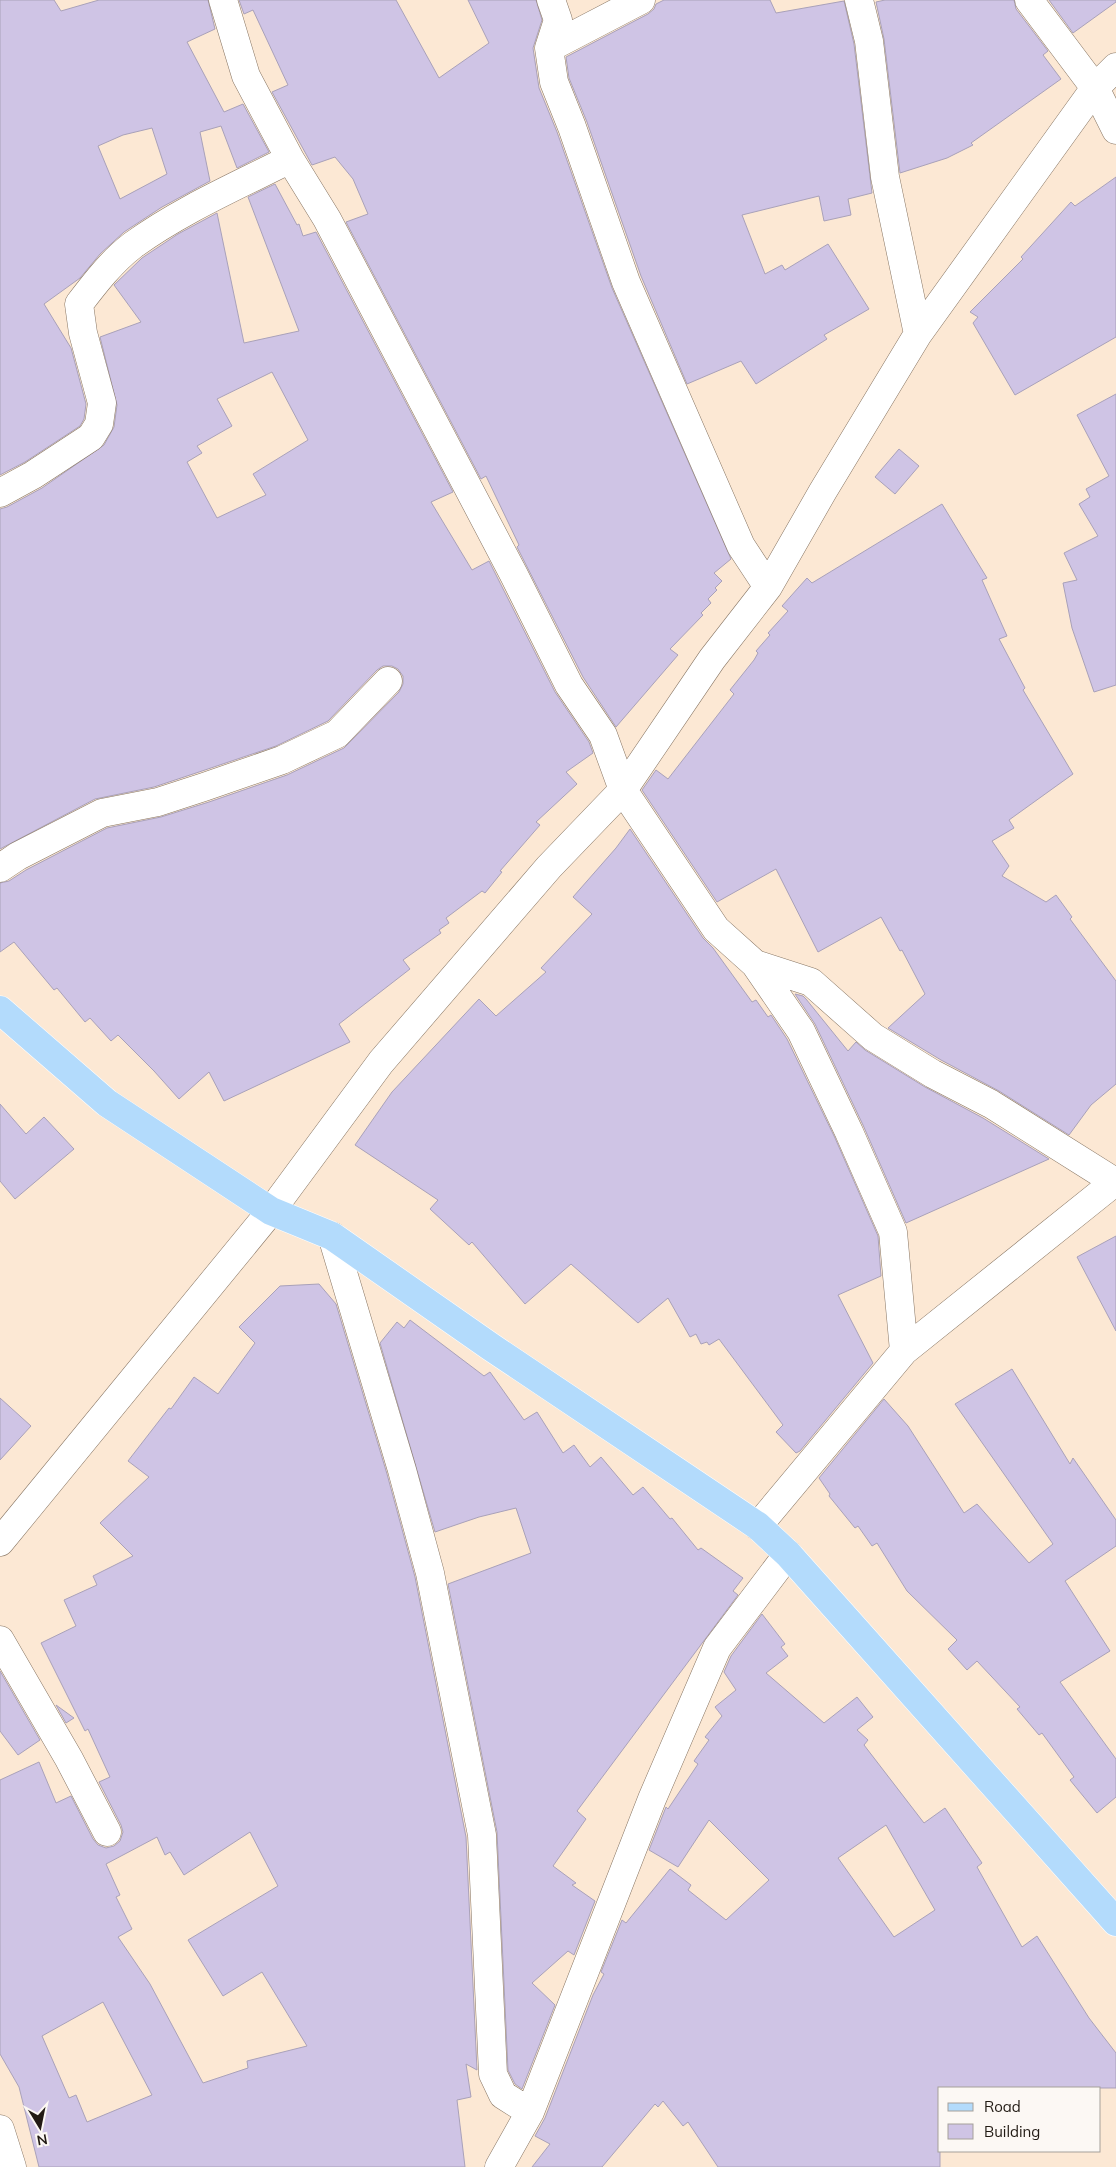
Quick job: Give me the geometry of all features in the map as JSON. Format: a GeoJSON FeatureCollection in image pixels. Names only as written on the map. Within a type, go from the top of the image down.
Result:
{"type":"FeatureCollection","features":[{"type":"Feature","properties":{"kind":"main road"},"geometry":{"type":"LineString","coordinates":[[0,1010],[107,1104],[271,1211],[332,1236],[758,1526],[788,1554],[1116,1922]]}},
{"type":"Feature","properties":{"kind":"street"},"geometry":{"type":"LineString","coordinates":[[223,0],[246,76],[290,159],[327,219],[505,558],[569,685],[603,735],[622,790],[716,930],[755,964],[801,1031],[849,1132],[893,1232],[904,1351]]}},
{"type":"Feature","properties":{"kind":"street"},"geometry":{"type":"LineString","coordinates":[[550,0],[558,20],[549,48],[554,82],[626,282],[741,546],[768,587]]}},
{"type":"Feature","properties":{"kind":"street"},"geometry":{"type":"LineString","coordinates":[[549,48],[641,0]]}},
{"type":"Feature","properties":{"kind":"street"},"geometry":{"type":"LineString","coordinates":[[859,0],[869,41],[885,177],[918,334]]}},
{"type":"Feature","properties":{"kind":"street"},"geometry":{"type":"LineString","coordinates":[[1029,0],[1095,88],[1116,130]]}},
{"type":"Feature","properties":{"kind":"street"},"geometry":{"type":"LineString","coordinates":[[0,1542],[271,1211],[381,1062],[549,867],[622,790],[712,659],[768,587],[822,490],[918,334],[1095,88],[1116,67]]}},
{"type":"Feature","properties":{"kind":"street"},"geometry":{"type":"LineString","coordinates":[[0,493],[33,475],[91,437],[99,424],[102,403],[83,333],[78,304],[100,276],[132,246],[182,214],[290,159]]}},
{"type":"Feature","properties":{"kind":"street"},"geometry":{"type":"LineString","coordinates":[[0,868],[18,856],[102,813],[158,802],[204,787],[282,760],[336,734],[388,681]]}},
{"type":"Feature","properties":{"kind":"street"},"geometry":{"type":"LineString","coordinates":[[755,964],[811,982],[873,1037],[933,1074],[991,1104],[1115,1182],[904,1351],[758,1526]]}},
{"type":"Feature","properties":{"kind":"street"},"geometry":{"type":"LineString","coordinates":[[332,1236],[402,1470],[430,1573],[482,1835],[493,2074],[503,2094],[530,2112]]}},
{"type":"Feature","properties":{"kind":"street"},"geometry":{"type":"LineString","coordinates":[[499,2167],[530,2112],[652,1799],[717,1648],[788,1554]]}},
{"type":"Feature","properties":{"kind":"street"},"geometry":{"type":"LineString","coordinates":[[0,1640],[69,1759],[107,1832]]}},
{"type":"Feature","properties":{"kind":"street"},"geometry":{"type":"LineString","coordinates":[[0,2129],[12,2167]]}},
{"type":"Feature","properties":{"kind":"building"},"geometry":{"type":"Polygon","coordinates":[[[0,0],[54,0],[61,11],[99,0],[208,0],[215,29],[187,42],[224,112],[243,104],[269,152],[237,168],[221,126],[200,132],[210,181],[162,207],[124,232],[100,254],[80,278],[44,304],[71,348],[86,404],[84,419],[80,426],[25,462],[0,475],[0,0]],[[152,128],[123,135],[98,146],[120,199],[167,174],[152,128]]]}},
{"type":"Feature","properties":{"kind":"building"},"geometry":{"type":"Polygon","coordinates":[[[239,0],[396,0],[439,78],[489,43],[468,0],[536,0],[542,20],[533,48],[539,88],[557,132],[612,288],[731,559],[714,573],[722,581],[715,588],[717,590],[708,599],[711,603],[701,613],[703,615],[670,649],[678,655],[616,727],[583,677],[517,547],[519,545],[486,476],[481,479],[346,222],[368,214],[353,179],[335,157],[312,165],[272,92],[288,85],[253,10],[244,14],[239,0]]]}},
{"type":"Feature","properties":{"kind":"building"},"geometry":{"type":"Polygon","coordinates":[[[664,0],[770,0],[776,13],[844,1],[854,44],[872,193],[848,199],[851,215],[824,221],[819,196],[742,215],[765,274],[782,265],[785,270],[828,244],[869,309],[824,335],[827,339],[756,384],[741,361],[687,384],[641,276],[587,122],[569,78],[566,57],[648,14],[654,9],[656,4],[664,0]]]}},
{"type":"Feature","properties":{"kind":"building"},"geometry":{"type":"Polygon","coordinates":[[[885,0],[1014,0],[1016,9],[1048,51],[1043,55],[1061,79],[971,143],[973,145],[947,158],[900,173],[884,39],[876,2],[885,0]]]}},
{"type":"Feature","properties":{"kind":"building"},"geometry":{"type":"Polygon","coordinates":[[[1049,0],[1116,0],[1116,2],[1073,33],[1049,0]]]}},
{"type":"Feature","properties":{"kind":"building"},"geometry":{"type":"Polygon","coordinates":[[[1116,177],[1116,337],[1015,395],[973,323],[978,317],[970,312],[1023,259],[1021,257],[1071,202],[1075,206],[1116,177]]]}},
{"type":"Feature","properties":{"kind":"building"},"geometry":{"type":"Polygon","coordinates":[[[275,184],[297,225],[299,224],[303,236],[316,232],[453,492],[431,502],[472,570],[489,561],[555,692],[589,742],[593,753],[566,772],[577,784],[536,822],[540,825],[500,871],[502,872],[485,893],[482,891],[446,918],[449,923],[439,930],[441,933],[403,960],[410,969],[339,1024],[350,1042],[224,1101],[209,1072],[179,1099],[118,1035],[111,1041],[90,1018],[85,1022],[57,988],[54,990],[14,942],[0,952],[0,883],[9,881],[26,870],[107,828],[161,817],[209,802],[287,775],[344,748],[399,692],[403,684],[403,676],[398,669],[392,666],[383,666],[328,721],[276,746],[154,787],[95,799],[0,849],[0,509],[42,488],[104,445],[114,427],[117,405],[100,337],[141,322],[114,285],[142,258],[178,234],[217,213],[244,343],[299,331],[248,197],[275,184]],[[272,372],[217,399],[232,426],[197,446],[202,453],[187,462],[217,518],[266,495],[253,474],[308,440],[272,372]]]}},
{"type":"Feature","properties":{"kind":"building"},"geometry":{"type":"Polygon","coordinates":[[[1116,394],[1116,685],[1094,692],[1072,628],[1063,583],[1077,580],[1064,553],[1098,536],[1079,504],[1090,497],[1086,489],[1109,476],[1077,415],[1116,394]]]}},
{"type":"Feature","properties":{"kind":"building"},"geometry":{"type":"Polygon","coordinates":[[[899,449],[919,466],[895,494],[875,477],[899,449]]]}},
{"type":"Feature","properties":{"kind":"building"},"geometry":{"type":"Polygon","coordinates":[[[942,504],[987,578],[982,580],[1007,636],[999,639],[1025,688],[1023,690],[1073,774],[1009,820],[1014,828],[992,841],[1009,866],[1002,876],[1046,902],[1056,895],[1072,917],[1070,919],[1116,981],[1116,1084],[1091,1105],[1069,1135],[999,1091],[941,1060],[888,1028],[925,994],[902,950],[900,951],[881,917],[818,952],[776,869],[717,902],[642,790],[656,770],[668,779],[734,694],[730,690],[754,660],[758,653],[756,651],[770,635],[768,633],[788,611],[782,606],[807,578],[812,583],[942,504]]]}},
{"type":"Feature","properties":{"kind":"building"},"geometry":{"type":"Polygon","coordinates":[[[630,829],[703,938],[713,948],[752,1002],[756,1000],[768,1017],[771,1015],[787,1039],[835,1138],[878,1236],[881,1276],[838,1295],[873,1363],[800,1451],[796,1453],[776,1432],[783,1425],[719,1339],[709,1345],[707,1342],[701,1344],[696,1334],[690,1337],[668,1298],[638,1323],[571,1264],[525,1304],[472,1242],[469,1245],[430,1209],[438,1200],[355,1145],[392,1092],[479,999],[496,1016],[546,972],[541,968],[592,914],[573,897],[630,829]]]}},
{"type":"Feature","properties":{"kind":"building"},"geometry":{"type":"Polygon","coordinates":[[[795,994],[806,999],[848,1051],[856,1042],[865,1050],[925,1087],[983,1118],[1049,1159],[906,1223],[863,1125],[815,1024],[795,994]]]}},
{"type":"Feature","properties":{"kind":"building"},"geometry":{"type":"Polygon","coordinates":[[[0,1104],[26,1134],[44,1117],[74,1149],[15,1199],[0,1181],[0,1104]]]}},
{"type":"Feature","properties":{"kind":"building"},"geometry":{"type":"Polygon","coordinates":[[[1116,1236],[1116,1331],[1077,1257],[1116,1236]]]}},
{"type":"Feature","properties":{"kind":"building"},"geometry":{"type":"Polygon","coordinates":[[[319,1284],[336,1304],[387,1474],[415,1577],[466,1837],[477,2070],[466,2064],[471,2097],[457,2100],[465,2167],[39,2167],[19,2087],[0,2054],[0,1780],[39,1762],[56,1803],[71,1796],[98,1845],[106,1848],[114,1846],[120,1841],[123,1832],[121,1825],[99,1782],[110,1777],[88,1729],[85,1731],[41,1643],[76,1626],[64,1600],[97,1585],[93,1576],[133,1556],[100,1523],[149,1477],[128,1461],[169,1408],[171,1409],[194,1377],[218,1394],[255,1343],[239,1327],[280,1286],[319,1284]],[[250,1832],[184,1875],[170,1852],[165,1855],[157,1837],[106,1864],[120,1895],[116,1897],[132,1929],[118,1937],[150,1984],[203,2083],[248,2068],[247,2061],[307,2046],[262,1972],[223,1996],[188,1940],[278,1886],[250,1832]],[[103,2002],[42,2036],[69,2098],[76,2095],[87,2122],[152,2095],[103,2002]]]}},
{"type":"Feature","properties":{"kind":"building"},"geometry":{"type":"Polygon","coordinates":[[[410,1320],[484,1376],[490,1372],[524,1420],[537,1412],[563,1453],[574,1445],[590,1467],[601,1457],[633,1495],[643,1487],[698,1550],[701,1548],[743,1578],[733,1591],[738,1595],[577,1811],[586,1819],[553,1866],[576,1883],[572,1885],[595,1901],[574,1955],[568,1951],[532,1983],[555,2005],[522,2089],[515,2084],[508,2070],[497,1832],[448,1584],[531,1553],[516,1508],[479,1517],[435,1532],[380,1343],[397,1322],[404,1328],[410,1320]]]}},
{"type":"Feature","properties":{"kind":"building"},"geometry":{"type":"Polygon","coordinates":[[[1012,1369],[1070,1464],[1073,1458],[1116,1520],[1116,1546],[1065,1581],[1110,1651],[1060,1682],[1116,1759],[1116,1797],[1097,1813],[1070,1780],[1074,1777],[1042,1733],[1039,1735],[1017,1709],[1020,1707],[977,1661],[967,1670],[948,1649],[957,1640],[907,1591],[877,1543],[872,1546],[858,1526],[855,1528],[829,1496],[830,1494],[819,1478],[884,1399],[908,1426],[964,1513],[977,1504],[1029,1563],[1053,1544],[955,1404],[1012,1369]]]}},
{"type":"Feature","properties":{"kind":"building"},"geometry":{"type":"Polygon","coordinates":[[[0,1398],[31,1426],[0,1460],[0,1398]]]}},
{"type":"Feature","properties":{"kind":"building"},"geometry":{"type":"Polygon","coordinates":[[[762,1614],[785,1644],[781,1647],[788,1656],[766,1673],[824,1723],[857,1697],[873,1717],[857,1730],[868,1740],[864,1745],[924,1823],[945,1808],[982,1863],[977,1867],[1022,1947],[1037,1936],[1089,2018],[1116,2053],[1116,2088],[938,2087],[938,2152],[940,2152],[940,2167],[718,2167],[688,2122],[683,2126],[663,2101],[658,2107],[655,2104],[602,2167],[532,2167],[550,2144],[535,2136],[545,2118],[593,1995],[604,1974],[601,1972],[622,1920],[626,1923],[670,1869],[691,1885],[688,1890],[726,1920],[769,1880],[709,1820],[678,1867],[649,1850],[666,1807],[668,1809],[698,1764],[694,1761],[709,1740],[705,1737],[722,1716],[715,1707],[736,1690],[724,1672],[731,1656],[762,1614]],[[886,1825],[838,1858],[894,1937],[935,1910],[886,1825]]]}},
{"type":"Feature","properties":{"kind":"building"},"geometry":{"type":"Polygon","coordinates":[[[0,1671],[40,1740],[18,1755],[0,1731],[0,1671]]]}},
{"type":"Feature","properties":{"kind":"building"},"geometry":{"type":"Polygon","coordinates":[[[56,1705],[74,1718],[66,1723],[56,1705]]]}}]}
